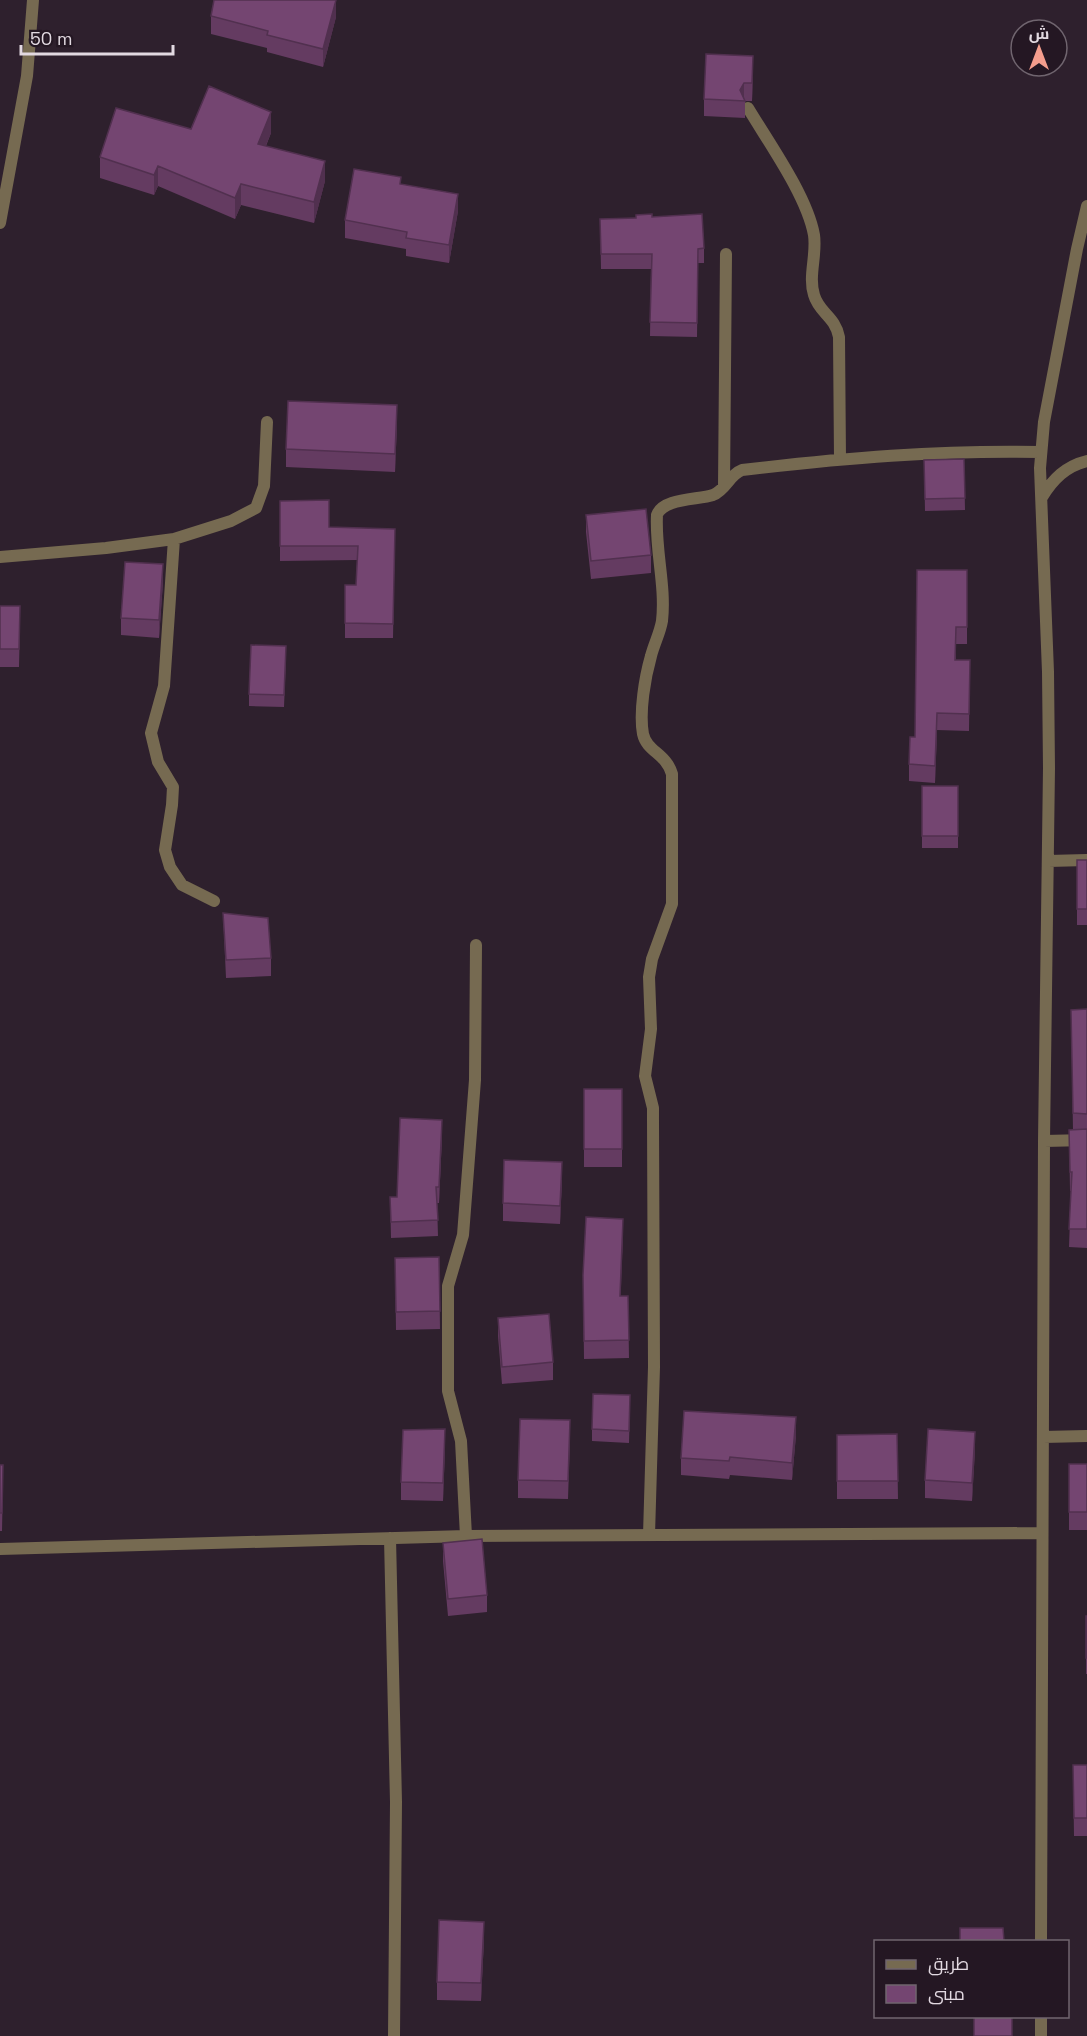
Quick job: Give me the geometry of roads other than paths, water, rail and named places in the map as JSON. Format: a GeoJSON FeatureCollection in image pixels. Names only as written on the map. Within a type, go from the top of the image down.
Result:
{"type":"FeatureCollection","features":[{"type":"Feature","properties":{"kind":"street"},"geometry":{"type":"LineString","coordinates":[[0,223],[27,76],[33,0]]}},
{"type":"Feature","properties":{"kind":"street"},"geometry":{"type":"LineString","coordinates":[[748,108],[799,195],[811,225],[815,256],[812,289],[815,300],[834,322],[839,338],[840,459]]}},
{"type":"Feature","properties":{"kind":"street"},"geometry":{"type":"LineString","coordinates":[[1041,1940],[1044,1141],[1050,768],[1041,452],[1046,411],[1087,206]]}},
{"type":"Feature","properties":{"kind":"street"},"geometry":{"type":"LineString","coordinates":[[724,486],[726,254]]}},
{"type":"Feature","properties":{"kind":"street"},"geometry":{"type":"LineString","coordinates":[[0,557],[106,548],[174,539],[231,521],[256,508],[264,486],[267,422]]}},
{"type":"Feature","properties":{"kind":"street"},"geometry":{"type":"LineString","coordinates":[[649,1535],[654,1367],[653,1108],[645,1076],[651,1029],[649,978],[652,959],[669,917],[673,892],[672,774],[666,759],[652,749],[643,733],[644,694],[651,656],[662,621],[657,520],[659,510],[667,504],[715,494],[733,475],[742,470],[840,459],[960,451],[1041,452]]}},
{"type":"Feature","properties":{"kind":"street"},"geometry":{"type":"LineString","coordinates":[[1041,498],[1059,475],[1071,466],[1087,461]]}},
{"type":"Feature","properties":{"kind":"street"},"geometry":{"type":"LineString","coordinates":[[174,539],[164,686],[151,733],[158,762],[173,787],[165,850],[170,867],[182,885],[214,901]]}},
{"type":"Feature","properties":{"kind":"street"},"geometry":{"type":"LineString","coordinates":[[1048,861],[1087,860]]}},
{"type":"Feature","properties":{"kind":"street"},"geometry":{"type":"LineString","coordinates":[[466,1536],[463,1453],[448,1391],[448,1286],[463,1235],[475,1080],[476,945]]}},
{"type":"Feature","properties":{"kind":"street"},"geometry":{"type":"LineString","coordinates":[[1044,1141],[1087,1140]]}},
{"type":"Feature","properties":{"kind":"street"},"geometry":{"type":"LineString","coordinates":[[1043,1437],[1087,1436]]}},
{"type":"Feature","properties":{"kind":"street"},"geometry":{"type":"LineString","coordinates":[[0,1549],[466,1536],[1042,1533]]}},
{"type":"Feature","properties":{"kind":"street"},"geometry":{"type":"LineString","coordinates":[[390,1538],[396,1802],[394,2036]]}},
{"type":"Feature","properties":{"kind":"street"},"geometry":{"type":"LineString","coordinates":[[1041,2018],[1041,2036]]}}]}
